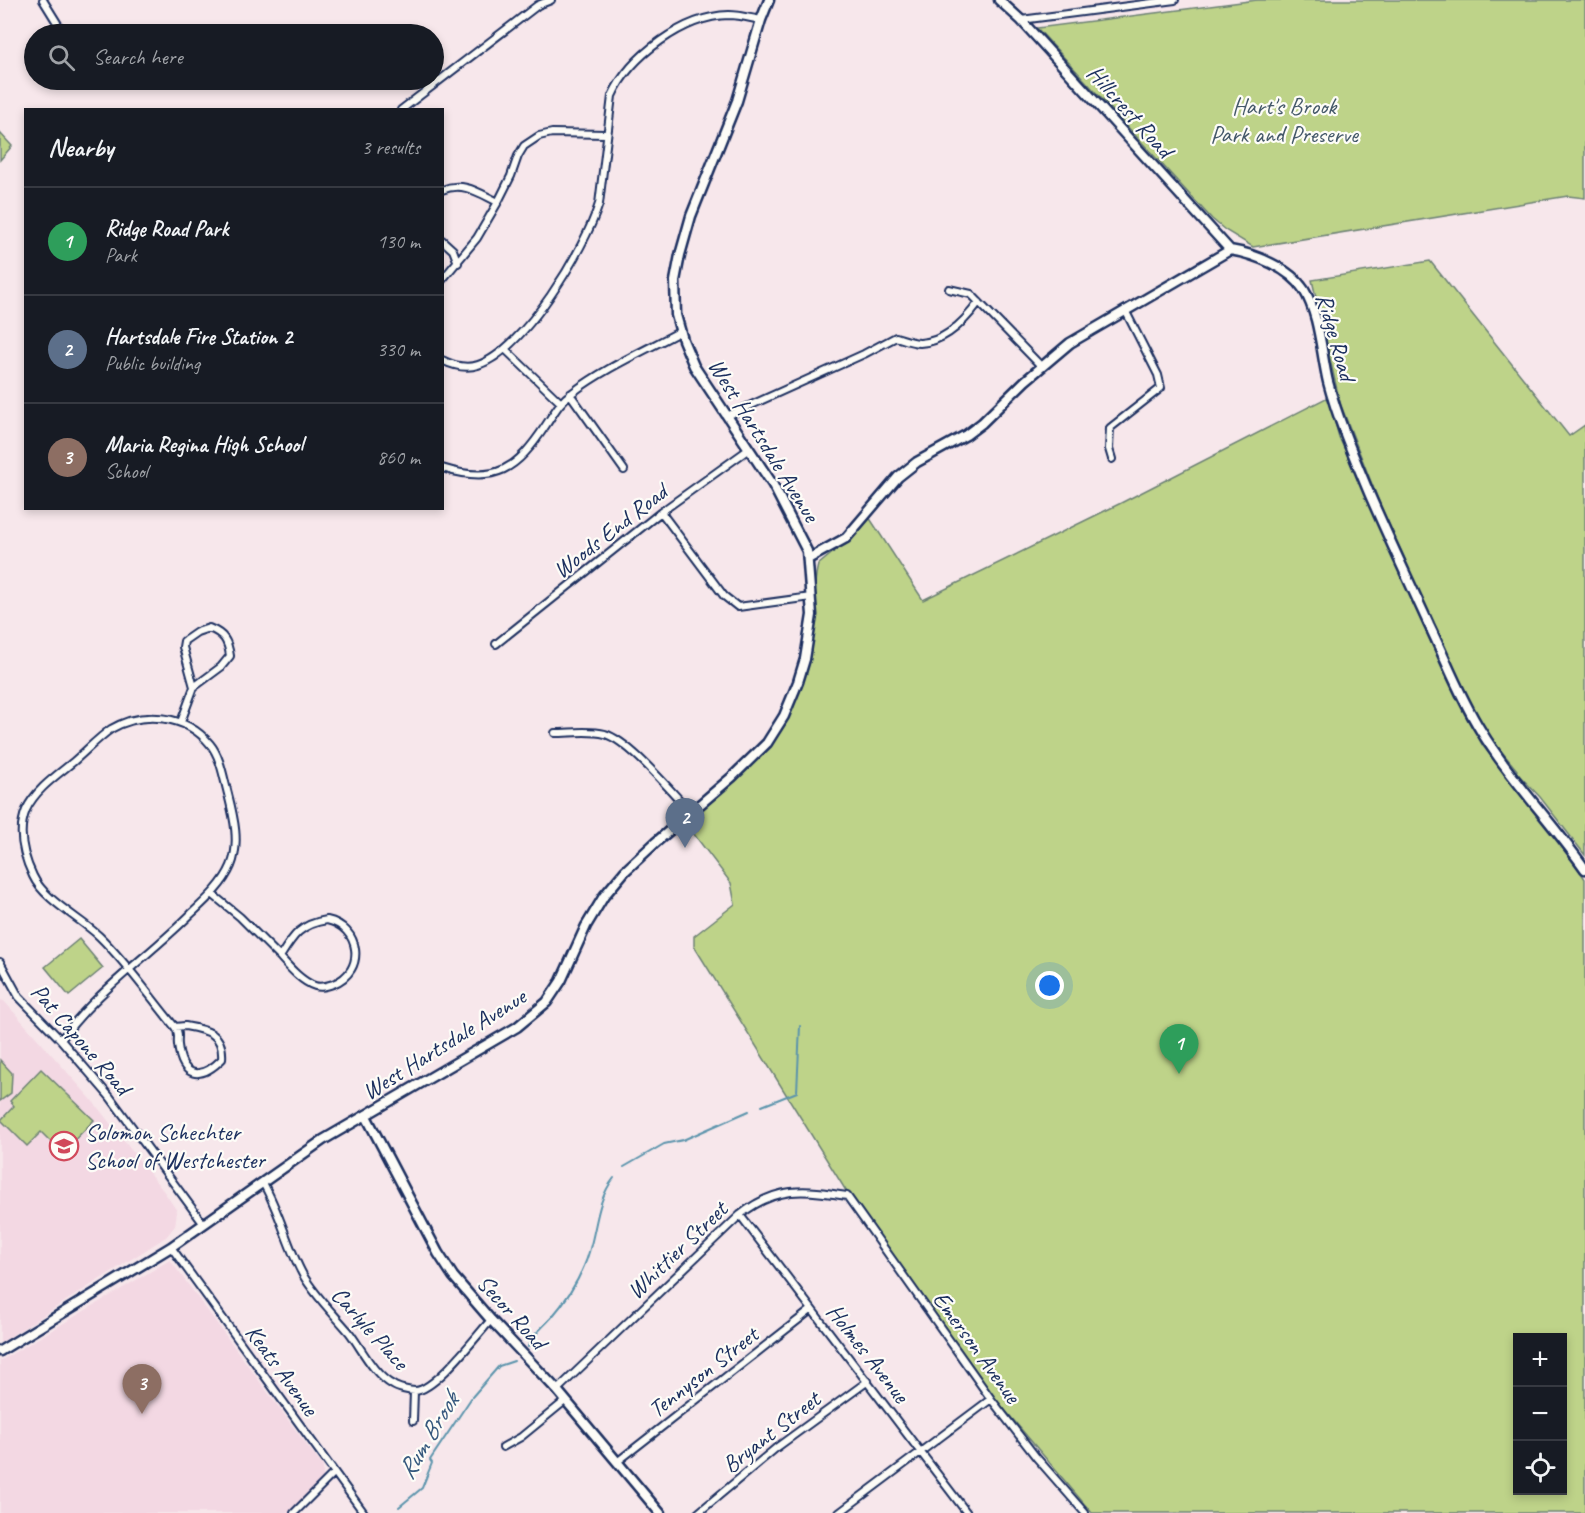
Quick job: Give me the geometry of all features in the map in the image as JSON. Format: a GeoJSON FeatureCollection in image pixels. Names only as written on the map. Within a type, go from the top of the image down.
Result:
{"type":"FeatureCollection","features":[{"type":"Feature","properties":{"kind":"street"},"geometry":{"type":"LineString","coordinates":[[43,0],[58,24]]}},
{"type":"Feature","properties":{"kind":"street"},"geometry":{"type":"LineString","coordinates":[[444,77],[538,5],[550,0]]}},
{"type":"Feature","properties":{"kind":"street","name":"West Hartsdale Avenue"},"geometry":{"type":"LineString","coordinates":[[0,1351],[171,1247],[323,1140],[517,1027],[547,1002],[561,981],[586,926],[604,896],[627,869],[752,759],[767,743],[784,716],[805,659],[812,615],[808,559],[804,544],[773,485],[694,366],[676,315],[675,280],[691,216],[737,101],[769,0]]}},
{"type":"Feature","properties":{"kind":"street","name":"Hillcrest Road"},"geometry":{"type":"LineString","coordinates":[[999,0],[1021,20],[1230,250]]}},
{"type":"Feature","properties":{"kind":"street"},"geometry":{"type":"LineString","coordinates":[[1021,20],[1175,0]]}},
{"type":"Feature","properties":{"kind":"street"},"geometry":{"type":"LineString","coordinates":[[444,361],[467,368],[488,361],[505,349],[528,325],[578,252],[591,226],[598,204],[612,96],[617,85],[648,49],[691,23],[716,16],[730,15],[761,20]]}},
{"type":"Feature","properties":{"kind":"street"},"geometry":{"type":"LineString","coordinates":[[404,108],[427,90]]}},
{"type":"Feature","properties":{"kind":"street"},"geometry":{"type":"LineString","coordinates":[[444,278],[477,238],[498,202],[524,146],[539,136],[552,133],[606,134]]}},
{"type":"Feature","properties":{"kind":"street"},"geometry":{"type":"LineString","coordinates":[[444,190],[458,186],[468,187],[498,202]]}},
{"type":"Feature","properties":{"kind":"street"},"geometry":{"type":"LineString","coordinates":[[444,242],[453,250],[458,263]]}},
{"type":"Feature","properties":{"kind":"street"},"geometry":{"type":"LineString","coordinates":[[808,559],[846,538],[898,477],[917,462],[974,429],[1070,343],[1230,250]]}},
{"type":"Feature","properties":{"kind":"street","name":"Ridge Road"},"geometry":{"type":"LineString","coordinates":[[1230,250],[1251,255],[1286,273],[1294,278],[1305,292],[1314,313],[1329,383],[1346,436],[1369,493],[1468,708],[1492,749],[1566,841],[1585,869]]}},
{"type":"Feature","properties":{"kind":"street"},"geometry":{"type":"LineString","coordinates":[[949,289],[971,294],[1042,367]]}},
{"type":"Feature","properties":{"kind":"street"},"geometry":{"type":"LineString","coordinates":[[727,416],[864,354],[896,337],[920,343],[944,336],[968,317],[979,302]]}},
{"type":"Feature","properties":{"kind":"street"},"geometry":{"type":"LineString","coordinates":[[1112,459],[1109,449],[1110,428],[1161,388],[1158,375],[1125,310]]}},
{"type":"Feature","properties":{"kind":"street"},"geometry":{"type":"LineString","coordinates":[[444,469],[479,475],[505,469],[530,449],[561,403],[570,394],[598,374],[681,332]]}},
{"type":"Feature","properties":{"kind":"street"},"geometry":{"type":"LineString","coordinates":[[505,349],[561,403]]}},
{"type":"Feature","properties":{"kind":"street"},"geometry":{"type":"LineString","coordinates":[[570,394],[624,470]]}},
{"type":"Feature","properties":{"kind":"street","name":"Woods End Road"},"geometry":{"type":"LineString","coordinates":[[496,645],[661,512],[749,449]]}},
{"type":"Feature","properties":{"kind":"street"},"geometry":{"type":"LineString","coordinates":[[661,512],[724,596],[734,604],[738,606],[811,597]]}},
{"type":"Feature","properties":{"kind":"street"},"geometry":{"type":"LineString","coordinates":[[181,723],[194,687],[221,667],[230,656],[225,638],[219,632],[209,628],[197,632],[184,641],[183,647],[194,687]]}},
{"type":"Feature","properties":{"kind":"street"},"geometry":{"type":"LineString","coordinates":[[61,1040],[75,1020],[129,971],[212,894],[232,865],[236,850],[235,824],[217,754],[210,743],[190,727],[174,719],[157,717],[132,720],[111,729],[44,786],[26,811],[22,843],[24,854],[37,884],[99,937],[129,971],[175,1026],[178,1031],[181,1056],[186,1067],[199,1075],[222,1059],[223,1046],[217,1037],[202,1029],[175,1026]]}},
{"type":"Feature","properties":{"kind":"street"},"geometry":{"type":"LineString","coordinates":[[555,733],[609,735],[644,762],[691,812]]}},
{"type":"Feature","properties":{"kind":"street"},"geometry":{"type":"LineString","coordinates":[[212,894],[240,917],[280,957],[316,987],[326,987],[346,976],[354,966],[356,951],[348,933],[335,922],[327,920],[312,922],[300,930],[280,957]]}},
{"type":"Feature","properties":{"kind":"street","name":"Pat Capone Road"},"geometry":{"type":"LineString","coordinates":[[0,962],[19,997],[61,1040],[116,1106],[203,1224]]}},
{"type":"Feature","properties":{"kind":"street","name":"Secor Road"},"geometry":{"type":"LineString","coordinates":[[366,1116],[438,1253],[453,1276],[490,1320],[557,1390],[660,1513]]}},
{"type":"Feature","properties":{"kind":"street","name":"Carlyle Place"},"geometry":{"type":"LineString","coordinates":[[263,1183],[290,1248],[316,1296],[393,1386],[414,1391],[433,1383],[450,1367],[490,1320]]}},
{"type":"Feature","properties":{"kind":"street","name":"Whittier Street"},"geometry":{"type":"LineString","coordinates":[[557,1390],[756,1202],[781,1192],[823,1192],[847,1196]]}},
{"type":"Feature","properties":{"kind":"street","name":"Emerson Avenue"},"geometry":{"type":"LineString","coordinates":[[847,1196],[991,1399],[1036,1457],[1085,1513]]}},
{"type":"Feature","properties":{"kind":"street","name":"Holmes Avenue"},"geometry":{"type":"LineString","coordinates":[[740,1215],[967,1513]]}},
{"type":"Feature","properties":{"kind":"street","name":"Keats Avenue"},"geometry":{"type":"LineString","coordinates":[[171,1247],[364,1513]]}},
{"type":"Feature","properties":{"kind":"street","name":"Tennyson Street"},"geometry":{"type":"LineString","coordinates":[[617,1462],[811,1310]]}},
{"type":"Feature","properties":{"kind":"street","name":"Bryant Street"},"geometry":{"type":"LineString","coordinates":[[698,1513],[776,1448],[868,1381]]}},
{"type":"Feature","properties":{"kind":"street"},"geometry":{"type":"LineString","coordinates":[[413,1421],[414,1391]]}},
{"type":"Feature","properties":{"kind":"street"},"geometry":{"type":"LineString","coordinates":[[840,1513],[991,1399]]}},
{"type":"Feature","properties":{"kind":"street"},"geometry":{"type":"LineString","coordinates":[[504,1447],[521,1437],[565,1401]]}},
{"type":"Feature","properties":{"kind":"street"},"geometry":{"type":"LineString","coordinates":[[294,1513],[334,1473]]}},
{"type":"Feature","properties":{"kind":"shaded area","name":"Solomon Schechter School of Westchester"},"geometry":{"type":"Polygon","coordinates":[[[0,1000],[4,1001],[91,1099],[177,1211],[175,1226],[166,1237],[0,1343],[0,1000]]]}},
{"type":"Feature","properties":{"kind":"shaded area"},"geometry":{"type":"Polygon","coordinates":[[[170,1260],[323,1467],[323,1478],[289,1513],[0,1513],[0,1361],[170,1260]]]}},
{"type":"Feature","properties":{"kind":"green space","name":"Hart's Brook Park and Preserve"},"geometry":{"type":"Polygon","coordinates":[[[1257,0],[1585,0],[1585,198],[1568,196],[1253,247],[1212,219],[1037,28],[1257,0]]]}},
{"type":"Feature","properties":{"kind":"green space"},"geometry":{"type":"Polygon","coordinates":[[[0,133],[12,146],[0,160],[0,133]]]}},
{"type":"Feature","properties":{"kind":"green space"},"geometry":{"type":"Polygon","coordinates":[[[1430,261],[1569,436],[1585,425],[1585,855],[1540,797],[1516,772],[1517,770],[1493,741],[1478,716],[1431,624],[1340,403],[1312,280],[1430,261]]]}},
{"type":"Feature","properties":{"kind":"green space"},"geometry":{"type":"Polygon","coordinates":[[[1328,397],[1339,437],[1443,670],[1467,718],[1483,746],[1567,851],[1585,879],[1585,1513],[1092,1513],[988,1390],[853,1202],[694,946],[694,936],[735,904],[731,883],[684,821],[748,766],[782,725],[796,701],[806,675],[812,647],[818,565],[842,545],[869,517],[923,600],[1119,504],[1328,397]]]}},
{"type":"Feature","properties":{"kind":"green space"},"geometry":{"type":"Polygon","coordinates":[[[79,939],[103,968],[69,996],[45,967],[79,939]]]}},
{"type":"Feature","properties":{"kind":"green space"},"geometry":{"type":"Polygon","coordinates":[[[0,1060],[12,1073],[11,1093],[0,1101],[0,1060]]]}},
{"type":"Feature","properties":{"kind":"green space"},"geometry":{"type":"Polygon","coordinates":[[[41,1069],[94,1120],[62,1153],[41,1132],[27,1146],[1,1120],[14,1106],[10,1101],[41,1069]]]}},
{"type":"Feature","properties":{"kind":"waterway","name":"Rum Brook"},"geometry":{"type":"LineString","coordinates":[[762,1106],[797,1092],[800,1026]]}},
{"type":"Feature","properties":{"kind":"waterway","name":"Rum Brook"},"geometry":{"type":"LineString","coordinates":[[624,1167],[664,1144],[683,1140],[749,1111]]}},
{"type":"Feature","properties":{"kind":"waterway","name":"Rum Brook"},"geometry":{"type":"LineString","coordinates":[[528,1347],[534,1335],[561,1306],[577,1280],[588,1255],[599,1209],[614,1178]]}},
{"type":"Feature","properties":{"kind":"waterway","name":"Rum Brook"},"geometry":{"type":"LineString","coordinates":[[399,1507],[422,1488],[432,1463],[430,1460],[472,1397],[499,1366],[514,1361]]}},
{"type":"Feature","properties":{"kind":"place","name":"Hartsdale Fire Station 2"},"geometry":{"type":"Point","coordinates":[685,848]}},
{"type":"Feature","properties":{"kind":"place","name":"Ridge Road Park"},"geometry":{"type":"Point","coordinates":[1179,1074]}},
{"type":"Feature","properties":{"kind":"place","name":"Solomon Schechter School of Westchester"},"geometry":{"type":"Point","coordinates":[64,1146]}},
{"type":"Feature","properties":{"kind":"place","name":"Maria Regina High School"},"geometry":{"type":"Point","coordinates":[142,1414]}}]}
